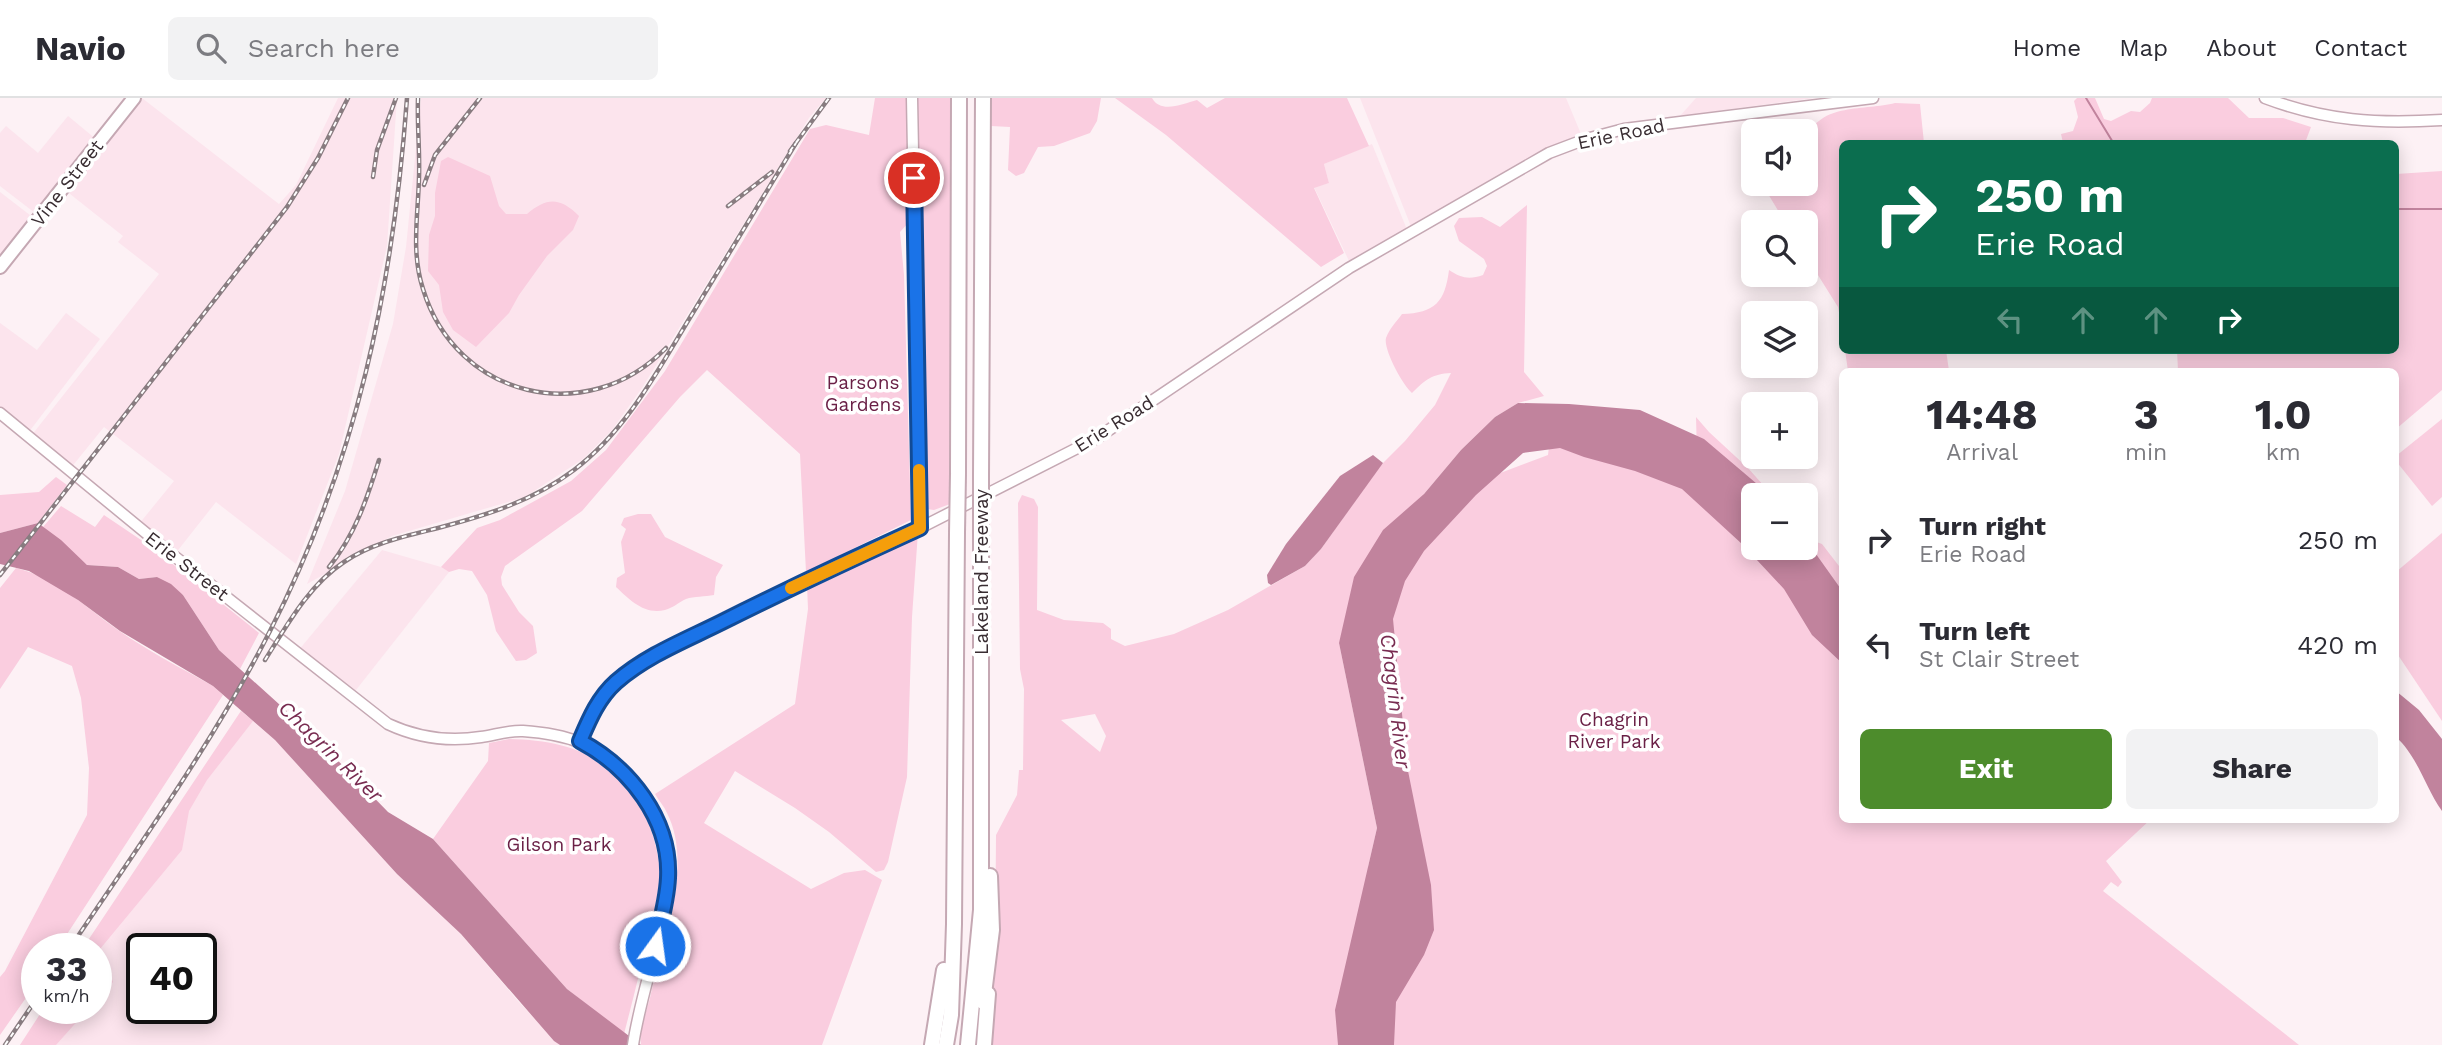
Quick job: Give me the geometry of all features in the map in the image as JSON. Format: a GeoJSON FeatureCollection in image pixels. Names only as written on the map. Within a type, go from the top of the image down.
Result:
{"type":"FeatureCollection","features":[{"type":"Feature","properties":{"kind":"highway","name":"Lakeland Freeway"},"geometry":{"type":"LineString","coordinates":[[946,1045],[951,1016],[954,924],[959,98]]}},
{"type":"Feature","properties":{"kind":"highway","name":"Lakeland Freeway"},"geometry":{"type":"LineString","coordinates":[[968,1045],[981,910],[983,98]]}},
{"type":"Feature","properties":{"kind":"highway"},"geometry":{"type":"LineString","coordinates":[[980,801],[989,845],[992,930],[984,1045]]}},
{"type":"Feature","properties":{"kind":"highway"},"geometry":{"type":"LineString","coordinates":[[932,1045],[954,924]]}},
{"type":"Feature","properties":{"kind":"highway"},"geometry":{"type":"LineString","coordinates":[[977,1045],[992,930]]}},
{"type":"Feature","properties":{"kind":"main road","name":"Vine Street"},"geometry":{"type":"LineString","coordinates":[[0,267],[134,98]]}},
{"type":"Feature","properties":{"kind":"street"},"geometry":{"type":"LineString","coordinates":[[912,98],[920,528]]}},
{"type":"Feature","properties":{"kind":"street","name":"Erie Road"},"geometry":{"type":"LineString","coordinates":[[580,741],[603,696],[640,664],[797,585],[920,528],[1097,438],[1349,268],[1549,153],[1586,139],[1624,130],[1873,98]]}},
{"type":"Feature","properties":{"kind":"street"},"geometry":{"type":"LineString","coordinates":[[2265,98],[2298,110],[2341,119],[2399,123],[2442,120]]}},
{"type":"Feature","properties":{"kind":"street","name":"Erie Street"},"geometry":{"type":"LineString","coordinates":[[0,413],[54,460],[375,716],[400,730],[434,738],[453,740],[519,730],[553,733],[580,741]]}},
{"type":"Feature","properties":{"kind":"street"},"geometry":{"type":"LineString","coordinates":[[580,741],[614,763],[631,780],[657,821],[666,848],[666,902],[633,1045]]}},
{"type":"Feature","properties":{"kind":"shaded area"},"geometry":{"type":"Polygon","coordinates":[[[138,98],[142,98],[279,204],[296,185],[338,98],[397,98],[387,246],[339,454],[296,564],[216,502],[175,554],[139,524],[174,481],[104,427],[70,469],[31,436],[159,274],[118,242],[123,236],[65,190],[138,98]]]}},
{"type":"Feature","properties":{"kind":"shaded area"},"geometry":{"type":"Polygon","coordinates":[[[421,98],[826,98],[809,118],[642,388],[612,430],[583,459],[525,497],[392,536],[307,584],[345,491],[393,324],[406,247],[421,98]]]}},
{"type":"Feature","properties":{"kind":"shaded area"},"geometry":{"type":"Polygon","coordinates":[[[1360,98],[1566,98],[1581,134],[1491,182],[1412,229],[1360,98]]]}},
{"type":"Feature","properties":{"kind":"shaded area"},"geometry":{"type":"Polygon","coordinates":[[[1696,98],[1814,98],[1680,116],[1696,98]]]}},
{"type":"Feature","properties":{"kind":"shaded area"},"geometry":{"type":"Polygon","coordinates":[[[68,116],[97,140],[39,216],[0,186],[0,133],[6,126],[38,153],[68,116]]]}},
{"type":"Feature","properties":{"kind":"shaded area"},"geometry":{"type":"Polygon","coordinates":[[[1372,144],[1408,232],[1350,263],[1314,187],[1329,183],[1324,164],[1372,144]]]}},
{"type":"Feature","properties":{"kind":"shaded area"},"geometry":{"type":"Polygon","coordinates":[[[0,192],[35,219],[0,263],[0,192]]]}},
{"type":"Feature","properties":{"kind":"shaded area"},"geometry":{"type":"Polygon","coordinates":[[[66,313],[100,339],[28,433],[0,410],[0,323],[37,350],[66,313]]]}},
{"type":"Feature","properties":{"kind":"shaded area"},"geometry":{"type":"Polygon","coordinates":[[[382,550],[441,567],[449,572],[352,695],[298,651],[382,550]]]}},
{"type":"Feature","properties":{"kind":"shaded area"},"geometry":{"type":"Polygon","coordinates":[[[241,711],[275,740],[397,874],[461,934],[560,1045],[20,1045],[34,1024],[112,1024],[112,933],[93,933],[241,711]]]}},
{"type":"Feature","properties":{"kind":"green space","name":"Parsons Gardens"},"geometry":{"type":"Polygon","coordinates":[[[875,98],[908,98],[910,221],[900,232],[904,275],[911,520],[806,572],[800,454],[707,370],[680,397],[582,511],[505,566],[501,577],[502,585],[519,612],[533,626],[537,653],[526,660],[516,661],[496,631],[487,595],[472,571],[459,569],[449,572],[441,567],[477,528],[500,520],[571,481],[606,450],[665,371],[810,129],[826,125],[869,135],[875,98]]]}},
{"type":"Feature","properties":{"kind":"green space"},"geometry":{"type":"Polygon","coordinates":[[[917,98],[951,98],[950,504],[934,510],[927,509],[923,501],[917,98]]]}},
{"type":"Feature","properties":{"kind":"green space"},"geometry":{"type":"Polygon","coordinates":[[[990,98],[1101,98],[1097,121],[1090,133],[1054,146],[1038,147],[1024,173],[1016,176],[1008,170],[1010,127],[991,126],[990,98]]]}},
{"type":"Feature","properties":{"kind":"green space"},"geometry":{"type":"Polygon","coordinates":[[[1115,98],[1152,98],[1166,107],[1197,100],[1207,108],[1225,98],[1347,98],[1369,146],[1324,164],[1329,183],[1314,188],[1344,253],[1321,267],[1166,135],[1115,98]]]}},
{"type":"Feature","properties":{"kind":"green space"},"geometry":{"type":"Polygon","coordinates":[[[2077,98],[2095,98],[2104,119],[2111,121],[2131,111],[2140,112],[2152,98],[2228,98],[2249,118],[2283,118],[2311,127],[2306,140],[2062,140],[2061,134],[2073,131],[2078,117],[2074,101],[2077,98]]]}},
{"type":"Feature","properties":{"kind":"green space"},"geometry":{"type":"Polygon","coordinates":[[[1895,103],[1920,104],[1924,140],[1839,140],[1839,313],[1818,275],[1818,210],[1778,210],[1769,196],[1818,196],[1818,123],[1832,113],[1895,103]]]}},
{"type":"Feature","properties":{"kind":"green space"},"geometry":{"type":"Polygon","coordinates":[[[448,157],[490,176],[499,206],[506,214],[527,214],[541,204],[553,202],[566,205],[579,216],[573,230],[547,256],[509,313],[476,347],[453,330],[443,312],[439,285],[428,271],[429,235],[435,216],[435,193],[441,161],[448,157]]]}},
{"type":"Feature","properties":{"kind":"green space"},"geometry":{"type":"Polygon","coordinates":[[[2442,171],[2442,390],[2399,426],[2399,368],[2178,368],[2177,354],[2399,354],[2399,174],[2442,171]]]}},
{"type":"Feature","properties":{"kind":"green space","name":"Chagrin River Park"},"geometry":{"type":"Polygon","coordinates":[[[1527,205],[1524,372],[1544,396],[1518,403],[1495,417],[1461,450],[1424,494],[1339,643],[1377,828],[1368,867],[1400,866],[1346,649],[1458,489],[1548,455],[1552,420],[1697,454],[1696,417],[1741,462],[1741,469],[1749,469],[1761,483],[1741,483],[1741,560],[1818,560],[1818,543],[1839,566],[1839,823],[2147,823],[2106,861],[2122,882],[2118,887],[2111,882],[2103,891],[2299,1045],[987,1045],[995,965],[996,835],[1017,795],[1019,770],[1023,770],[1024,689],[1020,669],[1018,503],[1022,495],[1034,499],[1038,507],[1037,610],[1064,620],[1103,623],[1111,629],[1111,639],[1125,646],[1174,634],[1228,610],[1305,566],[1321,549],[1379,467],[1435,405],[1451,373],[1429,379],[1412,393],[1394,367],[1386,338],[1402,314],[1423,311],[1436,304],[1445,290],[1449,270],[1465,277],[1483,275],[1487,266],[1484,259],[1459,241],[1454,226],[1459,218],[1482,217],[1500,227],[1527,205]],[[1095,714],[1061,720],[1100,752],[1106,736],[1095,714]]]}},
{"type":"Feature","properties":{"kind":"green space"},"geometry":{"type":"Polygon","coordinates":[[[1846,354],[1947,354],[1949,368],[1848,368],[1846,354]]]}},
{"type":"Feature","properties":{"kind":"green space"},"geometry":{"type":"Polygon","coordinates":[[[2442,419],[2442,497],[2432,506],[2399,465],[2399,454],[2442,419]]]}},
{"type":"Feature","properties":{"kind":"green space"},"geometry":{"type":"Polygon","coordinates":[[[56,477],[67,485],[38,523],[0,533],[0,495],[39,492],[56,477]]]}},
{"type":"Feature","properties":{"kind":"green space"},"geometry":{"type":"Polygon","coordinates":[[[61,506],[95,527],[104,515],[150,546],[259,633],[240,669],[219,650],[183,595],[157,577],[139,579],[118,567],[87,565],[43,527],[61,506]]]}},
{"type":"Feature","properties":{"kind":"green space"},"geometry":{"type":"Polygon","coordinates":[[[651,514],[665,537],[723,565],[716,577],[714,595],[689,598],[668,609],[657,611],[638,605],[616,587],[617,578],[625,573],[621,542],[626,529],[621,525],[624,518],[651,514]]]}},
{"type":"Feature","properties":{"kind":"green space"},"geometry":{"type":"Polygon","coordinates":[[[918,532],[912,617],[907,777],[884,870],[876,872],[829,832],[735,771],[704,823],[811,889],[844,873],[865,870],[882,880],[822,1045],[641,1045],[643,1022],[668,930],[677,881],[675,834],[666,810],[655,794],[795,704],[808,609],[807,585],[918,532]]]}},
{"type":"Feature","properties":{"kind":"green space"},"geometry":{"type":"Polygon","coordinates":[[[2442,533],[2442,721],[2399,656],[2399,569],[2442,533]]]}},
{"type":"Feature","properties":{"kind":"green space"},"geometry":{"type":"Polygon","coordinates":[[[16,568],[44,578],[129,638],[213,686],[223,695],[68,933],[25,933],[87,815],[89,768],[81,698],[72,666],[28,647],[0,689],[0,588],[16,568]]]}},
{"type":"Feature","properties":{"kind":"green space"},"geometry":{"type":"Polygon","coordinates":[[[241,711],[253,721],[207,780],[189,811],[182,850],[112,935],[93,933],[241,711]]]}},
{"type":"Feature","properties":{"kind":"green space","name":"Gilson Park"},"geometry":{"type":"Polygon","coordinates":[[[509,739],[556,744],[596,760],[613,772],[628,788],[641,807],[651,830],[659,861],[659,893],[624,1034],[567,989],[433,839],[488,761],[489,743],[509,739]]]}},
{"type":"Feature","properties":{"kind":"green space"},"geometry":{"type":"Polygon","coordinates":[[[21,941],[21,1005],[0,1035],[0,977],[21,941]]]}},
{"type":"Feature","properties":{"kind":"green space"},"geometry":{"type":"Polygon","coordinates":[[[34,1024],[75,1024],[56,1045],[20,1045],[34,1024]]]}},
{"type":"Feature","properties":{"kind":"water","name":"Chagrin River"},"geometry":{"type":"Polygon","coordinates":[[[1518,403],[1640,410],[1704,439],[1756,483],[1741,483],[1741,543],[1682,489],[1560,448],[1523,453],[1476,495],[1424,551],[1405,581],[1393,619],[1407,766],[1431,885],[1434,930],[1424,955],[1396,1002],[1394,1045],[1338,1045],[1335,1010],[1377,828],[1339,643],[1354,577],[1383,530],[1424,494],[1461,450],[1495,417],[1518,403]]]}},
{"type":"Feature","properties":{"kind":"water"},"geometry":{"type":"Polygon","coordinates":[[[1373,455],[1383,463],[1321,549],[1305,566],[1271,585],[1268,583],[1267,575],[1286,544],[1340,476],[1373,455]]]}},
{"type":"Feature","properties":{"kind":"water"},"geometry":{"type":"Polygon","coordinates":[[[38,523],[87,565],[118,567],[139,579],[157,577],[171,584],[183,595],[219,650],[311,733],[388,812],[433,839],[567,989],[641,1045],[560,1045],[554,1041],[461,934],[397,874],[275,740],[213,686],[120,631],[78,600],[29,571],[0,564],[0,533],[38,523]]]}},
{"type":"Feature","properties":{"kind":"water"},"geometry":{"type":"Polygon","coordinates":[[[1818,557],[1839,586],[1839,660],[1812,635],[1784,589],[1757,560],[1818,560],[1818,557]]]}},
{"type":"Feature","properties":{"kind":"water"},"geometry":{"type":"Polygon","coordinates":[[[2399,693],[2419,710],[2442,739],[2442,811],[2416,763],[2399,740],[2399,693]]]}},
{"type":"Feature","properties":{"kind":"waterway"},"geometry":{"type":"LineString","coordinates":[[2086,98],[2112,140]]}},
{"type":"Feature","properties":{"kind":"waterway"},"geometry":{"type":"LineString","coordinates":[[2399,209],[2442,209]]}},
{"type":"Feature","properties":{"kind":"railway"},"geometry":{"type":"LineString","coordinates":[[0,575],[287,207],[318,158],[348,98]]}},
{"type":"Feature","properties":{"kind":"railway"},"geometry":{"type":"LineString","coordinates":[[373,177],[377,150],[396,98]]}},
{"type":"Feature","properties":{"kind":"railway"},"geometry":{"type":"LineString","coordinates":[[80,933],[174,793],[248,673],[300,567],[326,503],[348,438],[380,305],[392,238],[407,98]]}},
{"type":"Feature","properties":{"kind":"railway"},"geometry":{"type":"LineString","coordinates":[[418,98],[416,248],[419,275],[440,326],[464,356],[494,377],[527,390],[563,394],[599,388],[634,373],[666,348]]}},
{"type":"Feature","properties":{"kind":"railway"},"geometry":{"type":"LineString","coordinates":[[424,185],[435,155],[480,98]]}},
{"type":"Feature","properties":{"kind":"railway"},"geometry":{"type":"LineString","coordinates":[[790,151],[829,98]]}},
{"type":"Feature","properties":{"kind":"railway"},"geometry":{"type":"LineString","coordinates":[[265,660],[309,594],[331,571],[355,555],[402,537],[474,518],[526,499],[558,481],[593,454],[611,436],[655,376],[796,143]]}},
{"type":"Feature","properties":{"kind":"railway"},"geometry":{"type":"LineString","coordinates":[[728,206],[772,172]]}},
{"type":"Feature","properties":{"kind":"railway"},"geometry":{"type":"LineString","coordinates":[[329,567],[353,529],[379,460]]}},
{"type":"Feature","properties":{"kind":"railway"},"geometry":{"type":"LineString","coordinates":[[5,1045],[21,1022]]}},
{"type":"Feature","properties":{"kind":"slow traffic"},"geometry":{"type":"LineString","coordinates":[[791,588],[920,528],[919,470]]}},
{"type":"Feature","properties":{"kind":"route"},"geometry":{"type":"LineString","coordinates":[[655,946],[666,902],[668,876],[666,848],[657,821],[631,780],[614,763],[580,741],[603,696],[640,664],[785,591],[920,528],[914,178]]}}]}
